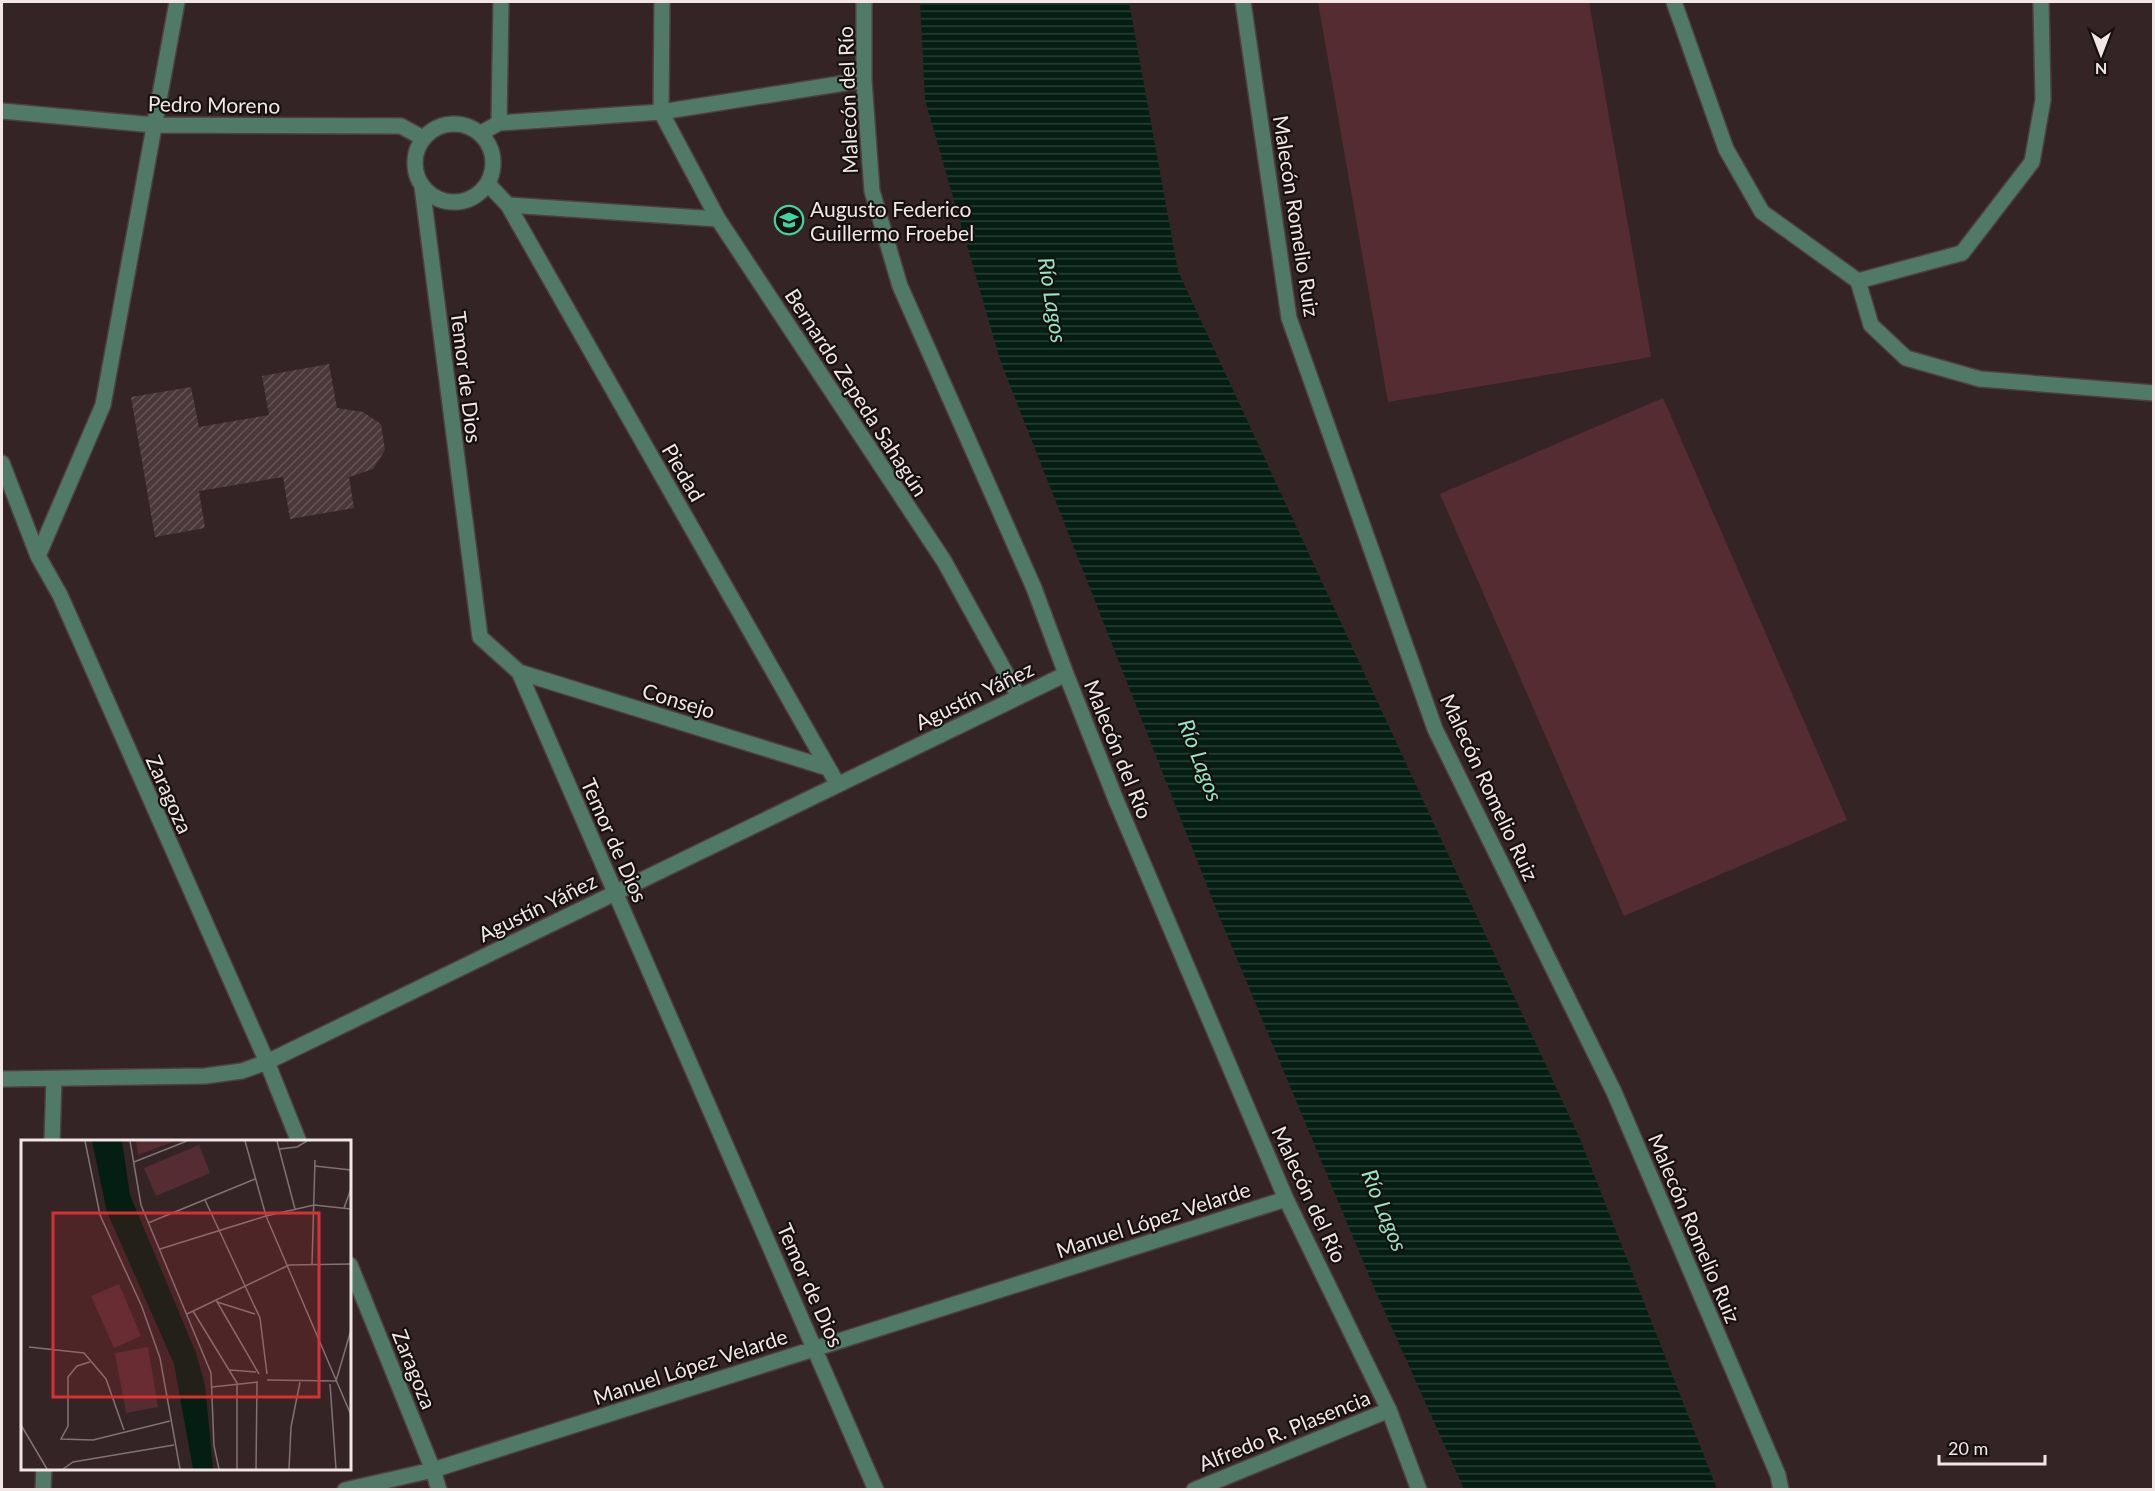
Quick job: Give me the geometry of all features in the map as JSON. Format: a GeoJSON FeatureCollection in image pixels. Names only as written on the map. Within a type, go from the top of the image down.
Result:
{"type":"FeatureCollection","features":[{"type":"Feature","properties":{"kind":"street"},"geometry":{"type":"LineString","coordinates":[[38,556],[103,405],[177,2]]}},
{"type":"Feature","properties":{"kind":"street"},"geometry":{"type":"LineString","coordinates":[[499,123],[501,2]]}},
{"type":"Feature","properties":{"kind":"street"},"geometry":{"type":"LineString","coordinates":[[661,112],[662,2]]}},
{"type":"Feature","properties":{"kind":"street","name":"Malecón del Río"},"geometry":{"type":"LineString","coordinates":[[864,2],[864,80],[872,191],[900,286],[1034,588],[1116,800],[1286,1199],[1389,1410],[1419,1490]]}},
{"type":"Feature","properties":{"kind":"street","name":"Malecón Romelio Ruiz"},"geometry":{"type":"LineString","coordinates":[[1243,2],[1289,318],[1435,729],[1614,1092],[1778,1475],[1781,1490]]}},
{"type":"Feature","properties":{"kind":"street"},"geometry":{"type":"LineString","coordinates":[[1674,2],[1726,149],[1762,212],[1858,282],[1871,325],[1906,358],[1980,379],[2154,393]]}},
{"type":"Feature","properties":{"kind":"street"},"geometry":{"type":"LineString","coordinates":[[1858,282],[1962,253],[2032,162],[2043,100],[2042,2]]}},
{"type":"Feature","properties":{"kind":"street"},"geometry":{"type":"LineString","coordinates":[[481,134],[499,123],[661,112],[864,80]]}},
{"type":"Feature","properties":{"kind":"street","name":"Pedro Moreno"},"geometry":{"type":"LineString","coordinates":[[2,111],[154,125],[401,126],[423,138]]}},
{"type":"Feature","properties":{"kind":"street","name":"Bernardo Zepeda Sahagún"},"geometry":{"type":"LineString","coordinates":[[661,112],[718,219],[944,561],[1018,697]]}},
{"type":"Feature","properties":{"kind":"street"},"geometry":{"type":"LineString","coordinates":[[458,123],[471,126],[481,134],[489,144],[494,157],[493,171],[488,184],[480,193],[468,200],[456,202],[431,195],[422,186],[416,174],[417,149],[423,138],[433,129],[445,124],[458,123]]}},
{"type":"Feature","properties":{"kind":"street","name":"Piedad"},"geometry":{"type":"LineString","coordinates":[[488,184],[508,204],[838,785]]}},
{"type":"Feature","properties":{"kind":"street","name":"Temor de Dios"},"geometry":{"type":"LineString","coordinates":[[422,186],[480,637],[519,672],[816,1348],[876,1490]]}},
{"type":"Feature","properties":{"kind":"street"},"geometry":{"type":"LineString","coordinates":[[508,204],[718,219]]}},
{"type":"Feature","properties":{"kind":"street","name":"Zaragoza"},"geometry":{"type":"LineString","coordinates":[[2,464],[38,556],[60,595],[267,1062],[298,1140]]}},
{"type":"Feature","properties":{"kind":"street","name":"Consejo"},"geometry":{"type":"LineString","coordinates":[[519,672],[828,768]]}},
{"type":"Feature","properties":{"kind":"street","name":"Agustín Yáñez"},"geometry":{"type":"LineString","coordinates":[[2,1079],[205,1076],[243,1071],[267,1062],[1066,674]]}},
{"type":"Feature","properties":{"kind":"street"},"geometry":{"type":"LineString","coordinates":[[52,1140],[54,1078]]}},
{"type":"Feature","properties":{"kind":"street","name":"Manuel López Velarde"},"geometry":{"type":"LineString","coordinates":[[345,1490],[433,1470],[1286,1199]]}},
{"type":"Feature","properties":{"kind":"street","name":"Zaragoza"},"geometry":{"type":"LineString","coordinates":[[351,1267],[439,1490]]}},
{"type":"Feature","properties":{"kind":"street","name":"Alfredo R. Plasencia"},"geometry":{"type":"LineString","coordinates":[[1194,1490],[1389,1410]]}},
{"type":"Feature","properties":{"kind":"street"},"geometry":{"type":"LineString","coordinates":[[43,1490],[44,1470]]}},
{"type":"Feature","properties":{"kind":"shaded area"},"geometry":{"type":"Polygon","coordinates":[[[1318,2],[1589,2],[1651,357],[1388,402],[1318,2]]]}},
{"type":"Feature","properties":{"kind":"shaded area"},"geometry":{"type":"Polygon","coordinates":[[[1663,398],[1847,820],[1624,916],[1440,494],[1663,398]]]}},
{"type":"Feature","properties":{"kind":"water","name":"Río Lagos"},"geometry":{"type":"Polygon","coordinates":[[[920,2],[1129,2],[1178,271],[1580,1139],[1717,1489],[1464,1489],[1375,1290],[1217,911],[1000,360],[925,100],[920,2]]]}},
{"type":"Feature","properties":{"kind":"building"},"geometry":{"type":"Polygon","coordinates":[[[329,364],[337,408],[363,412],[381,424],[385,450],[373,469],[349,477],[354,508],[290,519],[283,477],[199,491],[205,528],[155,537],[131,397],[191,387],[199,427],[269,415],[262,376],[329,364]]]}},
{"type":"Feature","properties":{"kind":"place","name":"Augusto Federico Guillermo Froebel"},"geometry":{"type":"Point","coordinates":[789,220]}}]}
